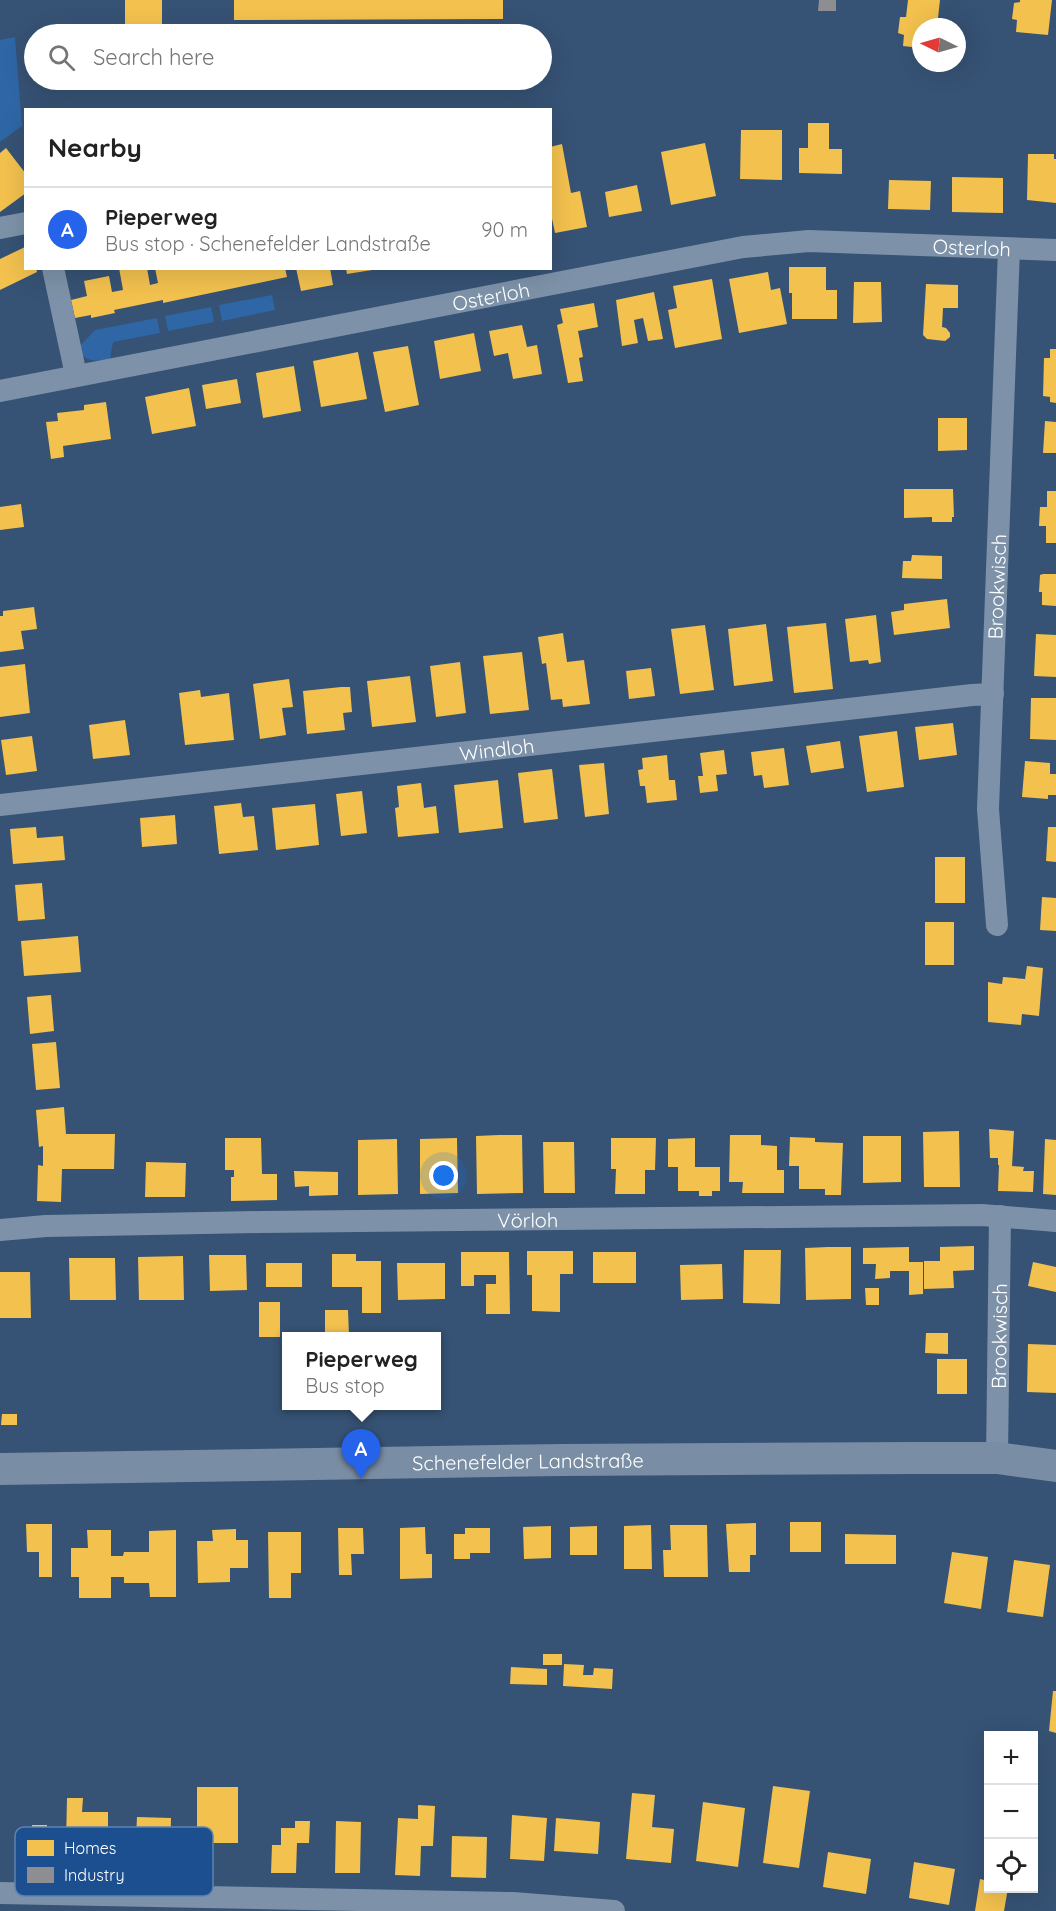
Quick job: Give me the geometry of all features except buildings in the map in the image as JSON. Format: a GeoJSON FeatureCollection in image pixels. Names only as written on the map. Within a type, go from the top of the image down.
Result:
{"type":"FeatureCollection","features":[{"type":"Feature","properties":{"kind":"main road","name":"Schenefelder Landstraße"},"geometry":{"type":"LineString","coordinates":[[0,1469],[574,1460],[997,1458],[1056,1466]]}},
{"type":"Feature","properties":{"kind":"street"},"geometry":{"type":"LineString","coordinates":[[0,228],[24,223]]}},
{"type":"Feature","properties":{"kind":"street","name":"Osterloh"},"geometry":{"type":"LineString","coordinates":[[0,391],[731,248],[809,241],[1056,250]]}},
{"type":"Feature","properties":{"kind":"street","name":"Brookwisch"},"geometry":{"type":"LineString","coordinates":[[997,925],[988,809],[1009,249]]}},
{"type":"Feature","properties":{"kind":"street"},"geometry":{"type":"LineString","coordinates":[[53,270],[76,375]]}},
{"type":"Feature","properties":{"kind":"street","name":"Windloh"},"geometry":{"type":"LineString","coordinates":[[0,805],[993,694]]}},
{"type":"Feature","properties":{"kind":"street","name":"Brookwisch"},"geometry":{"type":"LineString","coordinates":[[997,1458],[1000,1216]]}},
{"type":"Feature","properties":{"kind":"street","name":"Vörloh"},"geometry":{"type":"LineString","coordinates":[[0,1230],[46,1226],[261,1222],[1000,1216],[1056,1221]]}},
{"type":"Feature","properties":{"kind":"street"},"geometry":{"type":"LineString","coordinates":[[0,1893],[15,1893]]}},
{"type":"Feature","properties":{"kind":"street"},"geometry":{"type":"LineString","coordinates":[[154,1896],[513,1903],[614,1911]]}},
{"type":"Feature","properties":{"kind":"shaded area"},"geometry":{"type":"Polygon","coordinates":[[[15,37],[22,126],[0,142],[0,40],[15,37]]]}},
{"type":"Feature","properties":{"kind":"shaded area"},"geometry":{"type":"Polygon","coordinates":[[[272,295],[275,310],[222,321],[219,305],[272,295]]]}},
{"type":"Feature","properties":{"kind":"shaded area"},"geometry":{"type":"Polygon","coordinates":[[[211,307],[214,322],[168,331],[165,316],[211,307]]]}},
{"type":"Feature","properties":{"kind":"shaded area"},"geometry":{"type":"Polygon","coordinates":[[[157,318],[160,333],[113,342],[110,359],[100,361],[87,359],[77,349],[95,330],[157,318]]]}},
{"type":"Feature","properties":{"kind":"place","name":"Pieperweg"},"geometry":{"type":"Point","coordinates":[361,1479]}}]}
